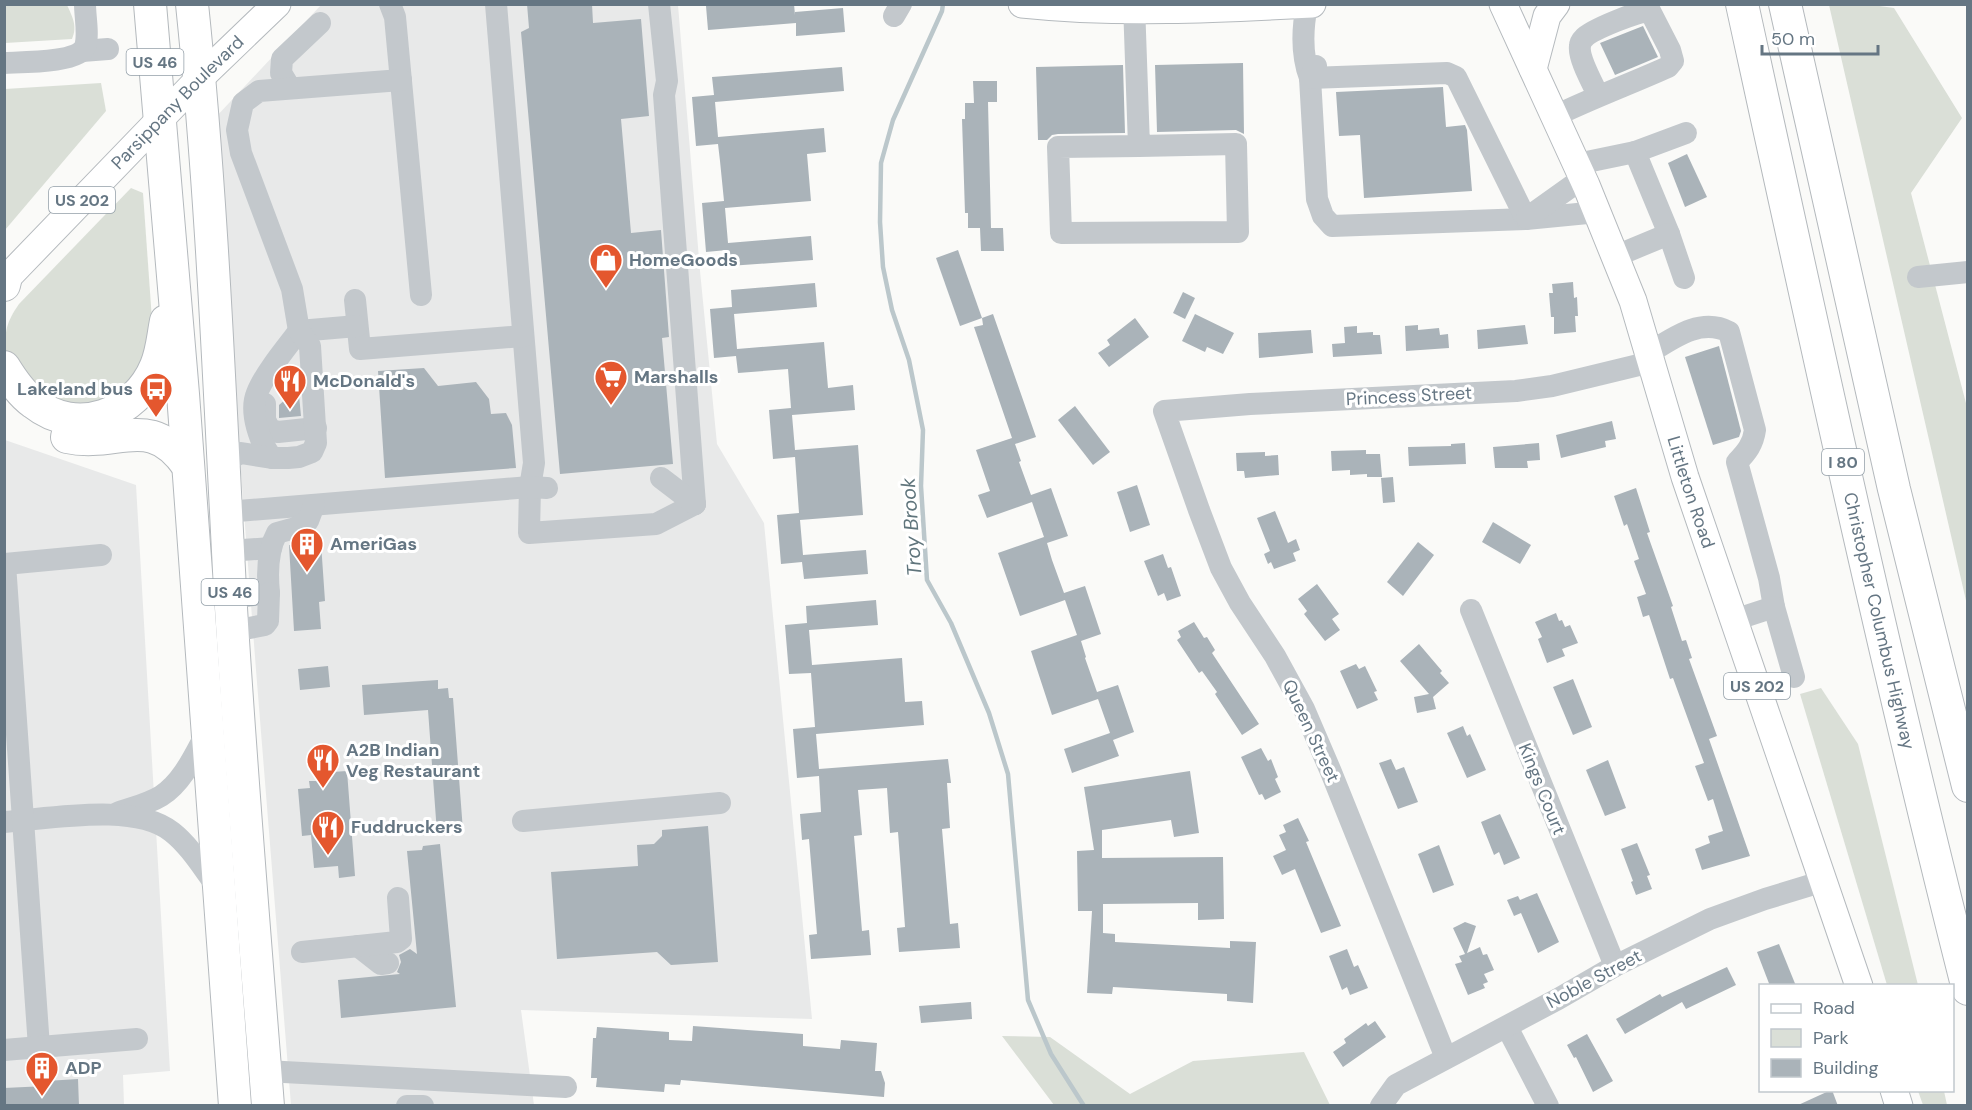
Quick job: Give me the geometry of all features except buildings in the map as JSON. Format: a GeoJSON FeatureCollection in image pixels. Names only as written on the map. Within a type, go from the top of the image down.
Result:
{"type":"FeatureCollection","features":[{"type":"Feature","properties":{"kind":"highway","name":"US 46"},"geometry":{"type":"LineString","coordinates":[[150,4],[188,466],[235,1106]]}},
{"type":"Feature","properties":{"kind":"highway","name":"US 46"},"geometry":{"type":"LineString","coordinates":[[192,4],[200,78],[214,276],[233,631],[268,1106]]}},
{"type":"Feature","properties":{"kind":"highway","name":"Christopher Columbus Highway"},"geometry":{"type":"LineString","coordinates":[[1742,4],[1837,434],[1924,812],[1968,989]]}},
{"type":"Feature","properties":{"kind":"highway","name":"I 80"},"geometry":{"type":"LineString","coordinates":[[1785,4],[1891,477],[1968,786]]}},
{"type":"Feature","properties":{"kind":"highway"},"geometry":{"type":"LineString","coordinates":[[4,367],[26,397],[62,418],[93,419],[123,407],[146,386],[161,352],[171,260]]}},
{"type":"Feature","properties":{"kind":"highway"},"geometry":{"type":"LineString","coordinates":[[4,398],[16,412],[32,424],[51,433],[71,438],[154,436],[164,440],[180,453],[188,466]]}},
{"type":"Feature","properties":{"kind":"main road","name":"Parsippany Boulevard"},"geometry":{"type":"LineString","coordinates":[[5,282],[200,78],[277,4]]}},
{"type":"Feature","properties":{"kind":"main road"},"geometry":{"type":"LineString","coordinates":[[1022,4],[1057,8],[1312,4]]}},
{"type":"Feature","properties":{"kind":"main road","name":"Littleton Road"},"geometry":{"type":"LineString","coordinates":[[1503,4],[1580,171],[1616,256],[1650,357],[1685,477],[1857,984]]}},
{"type":"Feature","properties":{"kind":"main road"},"geometry":{"type":"LineString","coordinates":[[1533,69],[1547,16],[1556,4]]}},
{"type":"Feature","properties":{"kind":"street"},"geometry":{"type":"LineString","coordinates":[[390,4],[395,16],[420,295]]}},
{"type":"Feature","properties":{"kind":"street"},"geometry":{"type":"LineString","coordinates":[[496,4],[534,464],[538,488],[529,533],[656,524],[695,504]]}},
{"type":"Feature","properties":{"kind":"street"},"geometry":{"type":"LineString","coordinates":[[659,4],[667,81],[664,95],[695,504]]}},
{"type":"Feature","properties":{"kind":"street"},"geometry":{"type":"LineString","coordinates":[[1292,5],[1302,27],[1304,63],[1310,78],[1317,199],[1323,216],[1332,226],[1526,219],[1598,212]]}},
{"type":"Feature","properties":{"kind":"street"},"geometry":{"type":"LineString","coordinates":[[4,63],[74,57],[85,46],[84,6]]}},
{"type":"Feature","properties":{"kind":"street"},"geometry":{"type":"LineString","coordinates":[[1134,6],[1139,146]]}},
{"type":"Feature","properties":{"kind":"street"},"geometry":{"type":"LineString","coordinates":[[1555,116],[1598,95],[1610,93],[1668,67],[1673,61],[1650,11],[1643,10],[1584,38],[1579,49],[1598,95]]}},
{"type":"Feature","properties":{"kind":"street"},"geometry":{"type":"LineString","coordinates":[[290,88],[281,73],[282,59],[320,23]]}},
{"type":"Feature","properties":{"kind":"street"},"geometry":{"type":"LineString","coordinates":[[82,51],[108,49]]}},
{"type":"Feature","properties":{"kind":"street"},"geometry":{"type":"LineString","coordinates":[[1310,78],[1447,74],[1455,77],[1526,219]]}},
{"type":"Feature","properties":{"kind":"street"},"geometry":{"type":"LineString","coordinates":[[224,466],[241,453],[272,458],[299,457],[312,452],[316,443],[310,346],[299,331],[292,289],[241,153],[237,130],[243,104],[259,91],[401,80]]}},
{"type":"Feature","properties":{"kind":"street"},"geometry":{"type":"LineString","coordinates":[[1526,219],[1580,171],[1686,133]]}},
{"type":"Feature","properties":{"kind":"street"},"geometry":{"type":"LineString","coordinates":[[1236,144],[1238,232],[1061,233],[1058,147],[1139,146],[1236,144]]}},
{"type":"Feature","properties":{"kind":"street"},"geometry":{"type":"LineString","coordinates":[[1635,152],[1669,234],[1684,278]]}},
{"type":"Feature","properties":{"kind":"street"},"geometry":{"type":"LineString","coordinates":[[1616,256],[1669,234]]}},
{"type":"Feature","properties":{"kind":"street"},"geometry":{"type":"LineString","coordinates":[[1918,277],[1968,272]]}},
{"type":"Feature","properties":{"kind":"street"},"geometry":{"type":"LineString","coordinates":[[355,300],[360,349],[524,336]]}},
{"type":"Feature","properties":{"kind":"street"},"geometry":{"type":"LineString","coordinates":[[299,331],[357,326]]}},
{"type":"Feature","properties":{"kind":"street","name":"Princess Street"},"geometry":{"type":"LineString","coordinates":[[1164,411],[1250,404],[1516,391],[1552,386],[1650,357],[1677,334],[1696,328],[1719,327],[1729,332],[1755,430],[1748,450],[1737,462],[1769,578],[1774,607]]}},
{"type":"Feature","properties":{"kind":"street"},"geometry":{"type":"LineString","coordinates":[[272,458],[258,436],[256,394],[278,366],[299,331]]}},
{"type":"Feature","properties":{"kind":"street"},"geometry":{"type":"LineString","coordinates":[[312,381],[301,360],[292,358],[278,366],[264,406],[270,430],[278,432],[316,428]]}},
{"type":"Feature","properties":{"kind":"street","name":"Queen Street"},"geometry":{"type":"LineString","coordinates":[[1164,411],[1198,510],[1221,568],[1240,603],[1275,656],[1304,709],[1446,1058]]}},
{"type":"Feature","properties":{"kind":"street"},"geometry":{"type":"LineString","coordinates":[[661,478],[695,504]]}},
{"type":"Feature","properties":{"kind":"street"},"geometry":{"type":"LineString","coordinates":[[226,512],[538,488]]}},
{"type":"Feature","properties":{"kind":"street"},"geometry":{"type":"LineString","coordinates":[[233,631],[257,628],[268,621],[271,548],[277,533],[295,528],[308,521],[314,504]]}},
{"type":"Feature","properties":{"kind":"street"},"geometry":{"type":"LineString","coordinates":[[228,551],[271,548]]}},
{"type":"Feature","properties":{"kind":"street"},"geometry":{"type":"LineString","coordinates":[[39,1047],[14,822],[4,564],[101,555]]}},
{"type":"Feature","properties":{"kind":"street"},"geometry":{"type":"LineString","coordinates":[[231,598],[269,593]]}},
{"type":"Feature","properties":{"kind":"street"},"geometry":{"type":"LineString","coordinates":[[1734,620],[1774,607],[1794,677]]}},
{"type":"Feature","properties":{"kind":"street","name":"Kings Court"},"geometry":{"type":"LineString","coordinates":[[1471,610],[1615,966]]}},
{"type":"Feature","properties":{"kind":"street"},"geometry":{"type":"LineString","coordinates":[[112,814],[160,797],[173,787],[207,732]]}},
{"type":"Feature","properties":{"kind":"street"},"geometry":{"type":"LineString","coordinates":[[523,821],[720,803]]}},
{"type":"Feature","properties":{"kind":"street"},"geometry":{"type":"LineString","coordinates":[[14,822],[112,814],[147,819],[162,825],[187,847],[219,889]]}},
{"type":"Feature","properties":{"kind":"street","name":"Noble Street"},"geometry":{"type":"LineString","coordinates":[[1381,1106],[1396,1085],[1507,1027],[1615,966],[1710,919],[1824,881]]}},
{"type":"Feature","properties":{"kind":"street"},"geometry":{"type":"LineString","coordinates":[[302,952],[401,941],[399,898]]}},
{"type":"Feature","properties":{"kind":"street"},"geometry":{"type":"LineString","coordinates":[[358,946],[381,964],[388,963]]}},
{"type":"Feature","properties":{"kind":"street"},"geometry":{"type":"LineString","coordinates":[[1507,1027],[1548,1106]]}},
{"type":"Feature","properties":{"kind":"street"},"geometry":{"type":"LineString","coordinates":[[4,1050],[137,1039]]}},
{"type":"Feature","properties":{"kind":"street"},"geometry":{"type":"LineString","coordinates":[[265,1071],[566,1088]]}},
{"type":"Feature","properties":{"kind":"street"},"geometry":{"type":"LineString","coordinates":[[407,1106],[423,1106]]}},
{"type":"Feature","properties":{"kind":"shaded area"},"geometry":{"type":"Polygon","coordinates":[[[321,5],[678,5],[717,444],[764,523],[812,1019],[521,1010],[534,1105],[291,1105],[214,119],[321,5]]]}},
{"type":"Feature","properties":{"kind":"shaded area"},"geometry":{"type":"Polygon","coordinates":[[[5,440],[136,485],[170,1071],[123,1075],[124,1105],[5,1106],[5,440]]]}},
{"type":"Feature","properties":{"kind":"green space"},"geometry":{"type":"Polygon","coordinates":[[[5,5],[67,5],[74,25],[72,39],[5,43],[5,5]]]}},
{"type":"Feature","properties":{"kind":"green space"},"geometry":{"type":"Polygon","coordinates":[[[1829,5],[1872,5],[1894,8],[1962,118],[1911,193],[1967,407],[1967,605],[1829,5]]]}},
{"type":"Feature","properties":{"kind":"green space"},"geometry":{"type":"Polygon","coordinates":[[[101,83],[106,111],[5,230],[5,89],[101,83]]]}},
{"type":"Feature","properties":{"kind":"green space"},"geometry":{"type":"Polygon","coordinates":[[[131,188],[143,193],[153,334],[150,357],[115,402],[61,410],[5,353],[7,327],[19,304],[131,188]]]}},
{"type":"Feature","properties":{"kind":"green space"},"geometry":{"type":"Polygon","coordinates":[[[1821,688],[1858,744],[1918,984],[1887,984],[1800,694],[1821,688]]]}},
{"type":"Feature","properties":{"kind":"green space"},"geometry":{"type":"Polygon","coordinates":[[[1002,1036],[1050,1037],[1130,1094],[1193,1061],[1304,1052],[1330,1105],[1054,1105],[1002,1036]]]}},
{"type":"Feature","properties":{"kind":"green space"},"geometry":{"type":"Polygon","coordinates":[[[1918,1092],[1944,1092],[1947,1105],[1923,1105],[1918,1092]]]}},
{"type":"Feature","properties":{"kind":"waterway","name":"Troy Brook"},"geometry":{"type":"LineString","coordinates":[[943,4],[942,11],[893,120],[881,163],[880,222],[883,267],[892,310],[909,360],[923,430],[921,486],[927,580],[951,623],[989,713],[1008,774],[1028,1000],[1051,1054],[1084,1106]]}},
{"type":"Feature","properties":{"kind":"place","name":"HomeGoods"},"geometry":{"type":"Point","coordinates":[606,289]}},
{"type":"Feature","properties":{"kind":"place","name":"Marshalls"},"geometry":{"type":"Point","coordinates":[611,406]}},
{"type":"Feature","properties":{"kind":"place","name":"McDonald's"},"geometry":{"type":"Point","coordinates":[290,410]}},
{"type":"Feature","properties":{"kind":"place","name":"Lakeland bus"},"geometry":{"type":"Point","coordinates":[156,418]}},
{"type":"Feature","properties":{"kind":"place","name":"AmeriGas"},"geometry":{"type":"Point","coordinates":[307,573]}},
{"type":"Feature","properties":{"kind":"place","name":"A2B Indian Veg Restaurant"},"geometry":{"type":"Point","coordinates":[323,789]}},
{"type":"Feature","properties":{"kind":"place","name":"Fuddruckers"},"geometry":{"type":"Point","coordinates":[328,856]}},
{"type":"Feature","properties":{"kind":"place","name":"ADP"},"geometry":{"type":"Point","coordinates":[42,1097]}}]}
